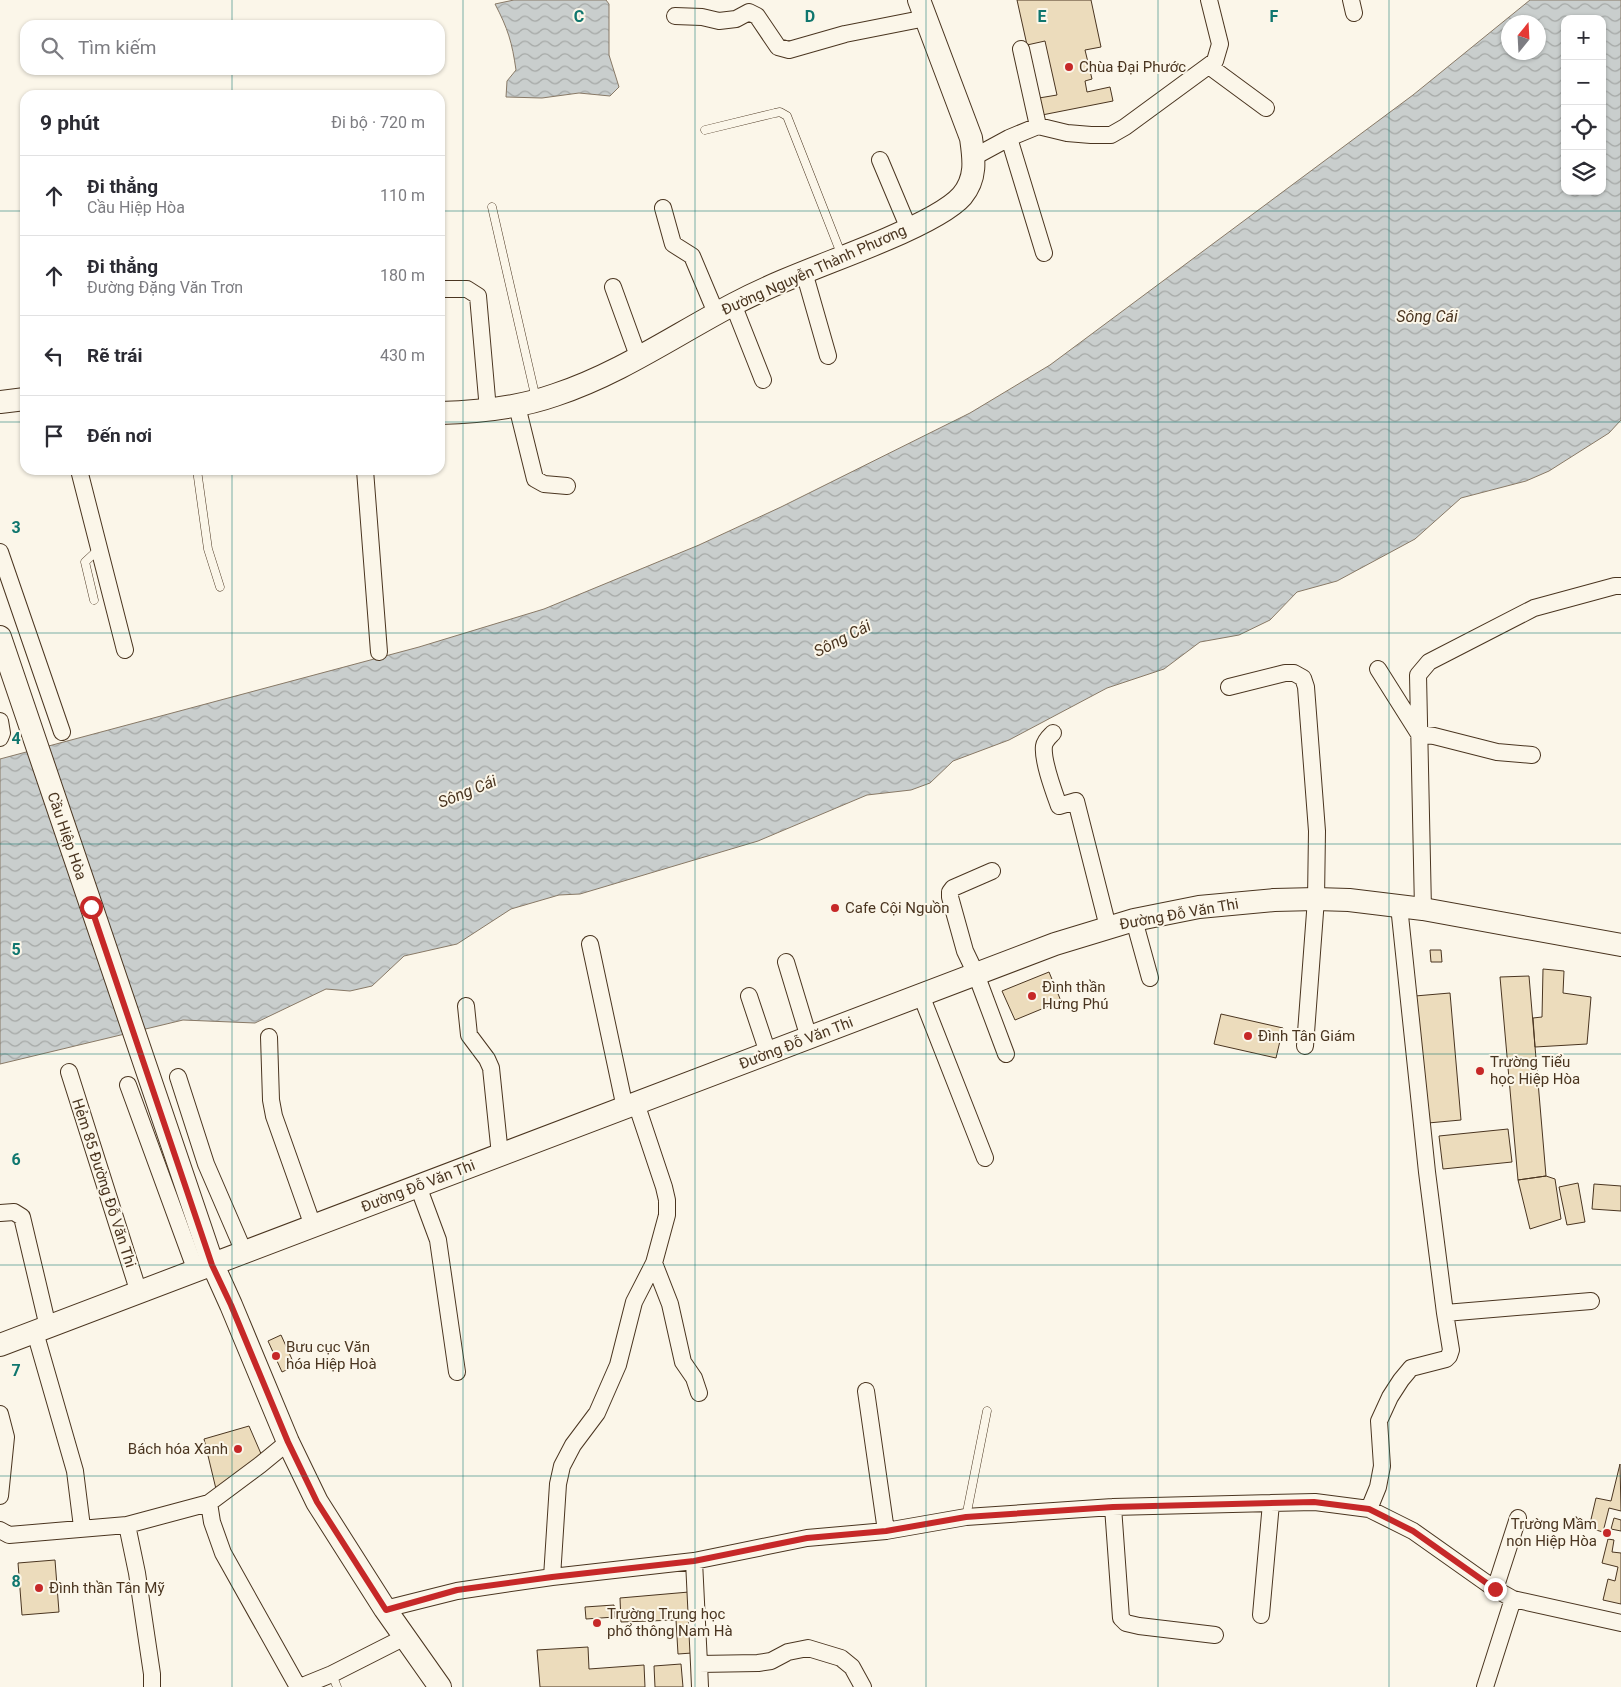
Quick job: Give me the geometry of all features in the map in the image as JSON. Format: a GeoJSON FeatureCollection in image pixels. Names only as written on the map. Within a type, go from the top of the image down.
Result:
{"type":"FeatureCollection","features":[{"type":"Feature","properties":{"kind":"main road","name":"Đường Nguyễn Thành Phương"},"geometry":{"type":"LineString","coordinates":[[445,413],[488,410],[527,404],[596,379],[725,309],[804,272],[909,229],[952,204],[962,196],[972,177],[974,157],[968,128],[922,9]]}},
{"type":"Feature","properties":{"kind":"main road"},"geometry":{"type":"LineString","coordinates":[[0,402],[20,400]]}},
{"type":"Feature","properties":{"kind":"main road","name":"Cầu Hiệp Hòa"},"geometry":{"type":"LineString","coordinates":[[0,637],[182,1178],[204,1268],[231,1305],[288,1442],[317,1502],[386,1610],[440,1687]]}},
{"type":"Feature","properties":{"kind":"main road","name":"Đường Đỗ Văn Thi"},"geometry":{"type":"LineString","coordinates":[[0,1345],[1055,944],[1134,920],[1199,907],[1236,902],[1316,899],[1349,900],[1423,909],[1621,945]]}},
{"type":"Feature","properties":{"kind":"street"},"geometry":{"type":"LineString","coordinates":[[974,157],[1008,138],[1038,126],[1073,134],[1111,135],[1125,127],[1215,61],[1220,44],[1209,0]]}},
{"type":"Feature","properties":{"kind":"street"},"geometry":{"type":"LineString","coordinates":[[675,16],[719,21],[736,19],[749,12],[757,16],[778,48],[785,50],[865,30],[922,9]]}},
{"type":"Feature","properties":{"kind":"street"},"geometry":{"type":"LineString","coordinates":[[1021,49],[1038,126]]}},
{"type":"Feature","properties":{"kind":"street"},"geometry":{"type":"LineString","coordinates":[[1209,66],[1266,108]]}},
{"type":"Feature","properties":{"kind":"street"},"geometry":{"type":"LineString","coordinates":[[1008,138],[1044,253]]}},
{"type":"Feature","properties":{"kind":"street"},"geometry":{"type":"LineString","coordinates":[[880,160],[909,229]]}},
{"type":"Feature","properties":{"kind":"street"},"geometry":{"type":"LineString","coordinates":[[663,208],[672,244],[692,256],[725,309],[763,380]]}},
{"type":"Feature","properties":{"kind":"street"},"geometry":{"type":"LineString","coordinates":[[804,272],[828,356]]}},
{"type":"Feature","properties":{"kind":"street"},"geometry":{"type":"LineString","coordinates":[[613,287],[638,356]]}},
{"type":"Feature","properties":{"kind":"street"},"geometry":{"type":"LineString","coordinates":[[445,289],[467,288],[478,296],[488,410]]}},
{"type":"Feature","properties":{"kind":"street"},"geometry":{"type":"LineString","coordinates":[[527,404],[535,479],[544,484],[567,486]]}},
{"type":"Feature","properties":{"kind":"street"},"geometry":{"type":"LineString","coordinates":[[80,475],[125,650]]}},
{"type":"Feature","properties":{"kind":"street"},"geometry":{"type":"LineString","coordinates":[[365,475],[379,652]]}},
{"type":"Feature","properties":{"kind":"street"},"geometry":{"type":"LineString","coordinates":[[0,552],[62,732]]}},
{"type":"Feature","properties":{"kind":"street"},"geometry":{"type":"LineString","coordinates":[[1423,909],[1418,675],[1429,662],[1534,608],[1614,586],[1621,586]]}},
{"type":"Feature","properties":{"kind":"street"},"geometry":{"type":"LineString","coordinates":[[1378,669],[1419,734]]}},
{"type":"Feature","properties":{"kind":"street"},"geometry":{"type":"LineString","coordinates":[[1229,687],[1286,673],[1294,673],[1303,678],[1307,698],[1317,830],[1316,899],[1305,1046]]}},
{"type":"Feature","properties":{"kind":"street"},"geometry":{"type":"LineString","coordinates":[[0,721],[2,733],[0,738]]}},
{"type":"Feature","properties":{"kind":"street"},"geometry":{"type":"LineString","coordinates":[[1053,733],[1046,740],[1044,750],[1058,806],[1076,801],[1108,927]]}},
{"type":"Feature","properties":{"kind":"street"},"geometry":{"type":"LineString","coordinates":[[1419,734],[1497,752],[1532,755]]}},
{"type":"Feature","properties":{"kind":"street"},"geometry":{"type":"LineString","coordinates":[[992,871],[953,888],[950,892],[950,897],[965,951],[976,974],[1006,1054]]}},
{"type":"Feature","properties":{"kind":"street"},"geometry":{"type":"LineString","coordinates":[[1369,1509],[1378,1487],[1382,1466],[1379,1422],[1390,1397],[1401,1380],[1412,1368],[1446,1359],[1451,1350],[1427,1172],[1399,906]]}},
{"type":"Feature","properties":{"kind":"street"},"geometry":{"type":"LineString","coordinates":[[1134,920],[1150,978]]}},
{"type":"Feature","properties":{"kind":"street"},"geometry":{"type":"LineString","coordinates":[[552,1577],[558,1484],[562,1466],[573,1445],[597,1413],[608,1389],[618,1365],[634,1302],[654,1263],[667,1215],[667,1200],[630,1106],[590,944]]}},
{"type":"Feature","properties":{"kind":"street"},"geometry":{"type":"LineString","coordinates":[[786,962],[809,1038]]}},
{"type":"Feature","properties":{"kind":"street"},"geometry":{"type":"LineString","coordinates":[[921,995],[985,1158]]}},
{"type":"Feature","properties":{"kind":"street"},"geometry":{"type":"LineString","coordinates":[[749,996],[768,1053]]}},
{"type":"Feature","properties":{"kind":"street"},"geometry":{"type":"LineString","coordinates":[[466,1006],[469,1035],[492,1068],[500,1155]]}},
{"type":"Feature","properties":{"kind":"street"},"geometry":{"type":"LineString","coordinates":[[269,1037],[271,1100],[274,1116],[313,1226]]}},
{"type":"Feature","properties":{"kind":"street","name":"Hẻm 85 Đường Đỗ Văn Thi"},"geometry":{"type":"LineString","coordinates":[[69,1072],[139,1293]]}},
{"type":"Feature","properties":{"kind":"street"},"geometry":{"type":"LineString","coordinates":[[178,1076],[206,1164],[244,1252]]}},
{"type":"Feature","properties":{"kind":"street"},"geometry":{"type":"LineString","coordinates":[[128,1085],[204,1268]]}},
{"type":"Feature","properties":{"kind":"street"},"geometry":{"type":"LineString","coordinates":[[418,1186],[438,1240],[457,1372]]}},
{"type":"Feature","properties":{"kind":"street"},"geometry":{"type":"LineString","coordinates":[[0,1213],[14,1212],[22,1217],[42,1330],[75,1471],[82,1527]]}},
{"type":"Feature","properties":{"kind":"street"},"geometry":{"type":"LineString","coordinates":[[654,1263],[670,1304],[683,1362],[694,1378],[699,1392]]}},
{"type":"Feature","properties":{"kind":"street"},"geometry":{"type":"LineString","coordinates":[[1445,1313],[1591,1301]]}},
{"type":"Feature","properties":{"kind":"street"},"geometry":{"type":"LineString","coordinates":[[866,1391],[886,1531]]}},
{"type":"Feature","properties":{"kind":"street"},"geometry":{"type":"LineString","coordinates":[[0,1414],[6,1437],[0,1496]]}},
{"type":"Feature","properties":{"kind":"street"},"geometry":{"type":"LineString","coordinates":[[0,1530],[9,1535],[82,1527],[127,1525],[209,1503],[288,1442]]}},
{"type":"Feature","properties":{"kind":"street"},"geometry":{"type":"LineString","coordinates":[[386,1610],[457,1590],[694,1561],[807,1538],[886,1531],[966,1517],[1113,1507],[1314,1502],[1369,1509],[1413,1531],[1495,1589],[1513,1599],[1621,1623]]}},
{"type":"Feature","properties":{"kind":"street"},"geometry":{"type":"LineString","coordinates":[[209,1503],[212,1522],[223,1553],[299,1687],[335,1680],[405,1637]]}},
{"type":"Feature","properties":{"kind":"street"},"geometry":{"type":"LineString","coordinates":[[1261,1615],[1271,1503]]}},
{"type":"Feature","properties":{"kind":"street"},"geometry":{"type":"LineString","coordinates":[[1113,1507],[1121,1618],[1126,1623],[1139,1626],[1215,1635]]}},
{"type":"Feature","properties":{"kind":"street"},"geometry":{"type":"LineString","coordinates":[[1495,1589],[1518,1518]]}},
{"type":"Feature","properties":{"kind":"street"},"geometry":{"type":"LineString","coordinates":[[127,1525],[137,1573],[152,1674],[152,1687]]}},
{"type":"Feature","properties":{"kind":"street"},"geometry":{"type":"LineString","coordinates":[[694,1561],[700,1687]]}},
{"type":"Feature","properties":{"kind":"street"},"geometry":{"type":"LineString","coordinates":[[1485,1687],[1513,1599]]}},
{"type":"Feature","properties":{"kind":"street"},"geometry":{"type":"LineString","coordinates":[[699,1664],[758,1663],[771,1661],[788,1652],[808,1648],[841,1658],[852,1667],[863,1687]]}},
{"type":"Feature","properties":{"kind":"lane"},"geometry":{"type":"LineString","coordinates":[[705,130],[780,112],[787,116],[843,257]]}},
{"type":"Feature","properties":{"kind":"lane"},"geometry":{"type":"LineString","coordinates":[[492,207],[527,404]]}},
{"type":"Feature","properties":{"kind":"lane"},"geometry":{"type":"LineString","coordinates":[[197,475],[208,549],[220,587]]}},
{"type":"Feature","properties":{"kind":"lane"},"geometry":{"type":"LineString","coordinates":[[94,600],[85,562],[99,548]]}},
{"type":"Feature","properties":{"kind":"lane"},"geometry":{"type":"LineString","coordinates":[[966,1517],[987,1411]]}},
{"type":"Feature","properties":{"kind":"water"},"geometry":{"type":"Polygon","coordinates":[[[514,0],[606,0],[609,4],[609,55],[619,87],[610,96],[579,93],[542,98],[506,97],[507,81],[516,70],[509,36],[495,4],[514,0]]]}},
{"type":"Feature","properties":{"kind":"water","name":"Sông Cái"},"geometry":{"type":"Polygon","coordinates":[[[1530,0],[1621,0],[1621,420],[1609,433],[1549,471],[1526,481],[1461,498],[1415,539],[1337,581],[1297,592],[1270,620],[1239,635],[1200,642],[1164,669],[1107,688],[1009,740],[953,761],[930,783],[911,790],[867,795],[758,841],[580,894],[559,895],[511,909],[457,944],[404,956],[372,986],[350,991],[326,989],[255,1023],[183,1020],[0,1064],[0,759],[419,647],[544,609],[699,545],[781,507],[970,413],[1050,365],[1413,95],[1501,24],[1501,60],[1546,60],[1546,15],[1512,15],[1530,0]]]}},
{"type":"Feature","properties":{"kind":"building","name":"Chùa Đại Phước"},"geometry":{"type":"Polygon","coordinates":[[[1017,0],[1091,0],[1101,47],[1085,50],[1092,79],[1085,81],[1087,92],[1110,87],[1113,101],[1042,115],[1039,98],[1057,95],[1045,41],[1027,45],[1017,0]]]}},
{"type":"Feature","properties":{"kind":"building"},"geometry":{"type":"Polygon","coordinates":[[[1430,950],[1441,950],[1442,962],[1431,962],[1430,950]]]}},
{"type":"Feature","properties":{"kind":"building"},"geometry":{"type":"Polygon","coordinates":[[[1543,969],[1564,971],[1563,993],[1591,997],[1587,1044],[1535,1047],[1533,1018],[1542,1017],[1543,969]]]}},
{"type":"Feature","properties":{"kind":"building","name":"Đình thần Hưng Phú"},"geometry":{"type":"Polygon","coordinates":[[[1049,972],[1061,1001],[1015,1020],[1002,991],[1049,972]]]}},
{"type":"Feature","properties":{"kind":"building"},"geometry":{"type":"Polygon","coordinates":[[[1529,976],[1546,1176],[1518,1180],[1500,977],[1529,976]]]}},
{"type":"Feature","properties":{"kind":"building"},"geometry":{"type":"Polygon","coordinates":[[[1450,993],[1461,1120],[1428,1123],[1415,996],[1450,993]]]}},
{"type":"Feature","properties":{"kind":"building","name":"Đình Tân Giám"},"geometry":{"type":"Polygon","coordinates":[[[1221,1014],[1283,1028],[1276,1058],[1214,1044],[1221,1014]]]}},
{"type":"Feature","properties":{"kind":"building"},"geometry":{"type":"Polygon","coordinates":[[[1508,1129],[1512,1162],[1443,1169],[1439,1136],[1508,1129]]]}},
{"type":"Feature","properties":{"kind":"building"},"geometry":{"type":"Polygon","coordinates":[[[1546,1176],[1555,1179],[1561,1219],[1530,1229],[1518,1180],[1546,1176]]]}},
{"type":"Feature","properties":{"kind":"building"},"geometry":{"type":"Polygon","coordinates":[[[1578,1183],[1585,1222],[1567,1225],[1559,1187],[1578,1183]]]}},
{"type":"Feature","properties":{"kind":"building"},"geometry":{"type":"Polygon","coordinates":[[[1594,1184],[1621,1186],[1621,1211],[1592,1209],[1594,1184]]]}},
{"type":"Feature","properties":{"kind":"building"},"geometry":{"type":"Polygon","coordinates":[[[281,1335],[295,1366],[282,1372],[268,1341],[281,1335]]]}},
{"type":"Feature","properties":{"kind":"building","name":"Bách hóa Xanh"},"geometry":{"type":"Polygon","coordinates":[[[249,1426],[262,1456],[216,1489],[204,1439],[249,1426]]]}},
{"type":"Feature","properties":{"kind":"building"},"geometry":{"type":"Polygon","coordinates":[[[1620,1464],[1621,1511],[1609,1508],[1603,1532],[1589,1528],[1596,1498],[1611,1501],[1620,1464]]]}},
{"type":"Feature","properties":{"kind":"building"},"geometry":{"type":"Polygon","coordinates":[[[1614,1518],[1621,1520],[1621,1531],[1611,1529],[1614,1518]]]}},
{"type":"Feature","properties":{"kind":"building"},"geometry":{"type":"Polygon","coordinates":[[[1608,1539],[1614,1540],[1612,1552],[1621,1553],[1621,1604],[1603,1600],[1608,1579],[1615,1581],[1618,1567],[1602,1563],[1608,1539]]]}},
{"type":"Feature","properties":{"kind":"building","name":"Đình thần Tân Mỹ"},"geometry":{"type":"Polygon","coordinates":[[[55,1560],[59,1612],[22,1615],[18,1563],[55,1560]]]}},
{"type":"Feature","properties":{"kind":"building"},"geometry":{"type":"Polygon","coordinates":[[[689,1592],[692,1653],[678,1654],[676,1620],[621,1622],[620,1598],[689,1592]]]}},
{"type":"Feature","properties":{"kind":"building"},"geometry":{"type":"Polygon","coordinates":[[[614,1605],[615,1617],[586,1619],[585,1607],[614,1605]]]}},
{"type":"Feature","properties":{"kind":"building"},"geometry":{"type":"Polygon","coordinates":[[[588,1647],[589,1669],[644,1665],[645,1687],[540,1687],[537,1650],[588,1647]]]}},
{"type":"Feature","properties":{"kind":"building"},"geometry":{"type":"Polygon","coordinates":[[[681,1664],[683,1687],[655,1687],[654,1666],[681,1664]]]}},
{"type":"Feature","properties":{"kind":"place","name":"Chùa Đại Phước"},"geometry":{"type":"Point","coordinates":[1069,67]}},
{"type":"Feature","properties":{"kind":"place","name":"Cafe Cội Nguồn"},"geometry":{"type":"Point","coordinates":[835,908]}},
{"type":"Feature","properties":{"kind":"place","name":"Đình thần Hưng Phú"},"geometry":{"type":"Point","coordinates":[1032,996]}},
{"type":"Feature","properties":{"kind":"place","name":"Đình Tân Giám"},"geometry":{"type":"Point","coordinates":[1248,1036]}},
{"type":"Feature","properties":{"kind":"place","name":"Trường Tiểu học Hiệp Hòa"},"geometry":{"type":"Point","coordinates":[1480,1071]}},
{"type":"Feature","properties":{"kind":"place","name":"Bưu cục Văn hóa Hiệp Hoà"},"geometry":{"type":"Point","coordinates":[276,1356]}},
{"type":"Feature","properties":{"kind":"place","name":"Bách hóa Xanh"},"geometry":{"type":"Point","coordinates":[238,1449]}},
{"type":"Feature","properties":{"kind":"place","name":"Trường Mầm non Hiệp Hòa"},"geometry":{"type":"Point","coordinates":[1607,1533]}},
{"type":"Feature","properties":{"kind":"place","name":"Đình thần Tân Mỹ"},"geometry":{"type":"Point","coordinates":[39,1588]}},
{"type":"Feature","properties":{"kind":"place","name":"Trường Trung học phổ thông Nam Hà"},"geometry":{"type":"Point","coordinates":[597,1623]}},
{"type":"Feature","properties":{"kind":"route"},"geometry":{"type":"LineString","coordinates":[[91,907],[182,1178],[196,1212],[212,1265],[231,1305],[288,1442],[317,1502],[386,1610],[457,1590],[694,1561],[807,1538],[886,1531],[966,1517],[1113,1507],[1314,1502],[1369,1509],[1413,1531],[1495,1589]]}}]}
